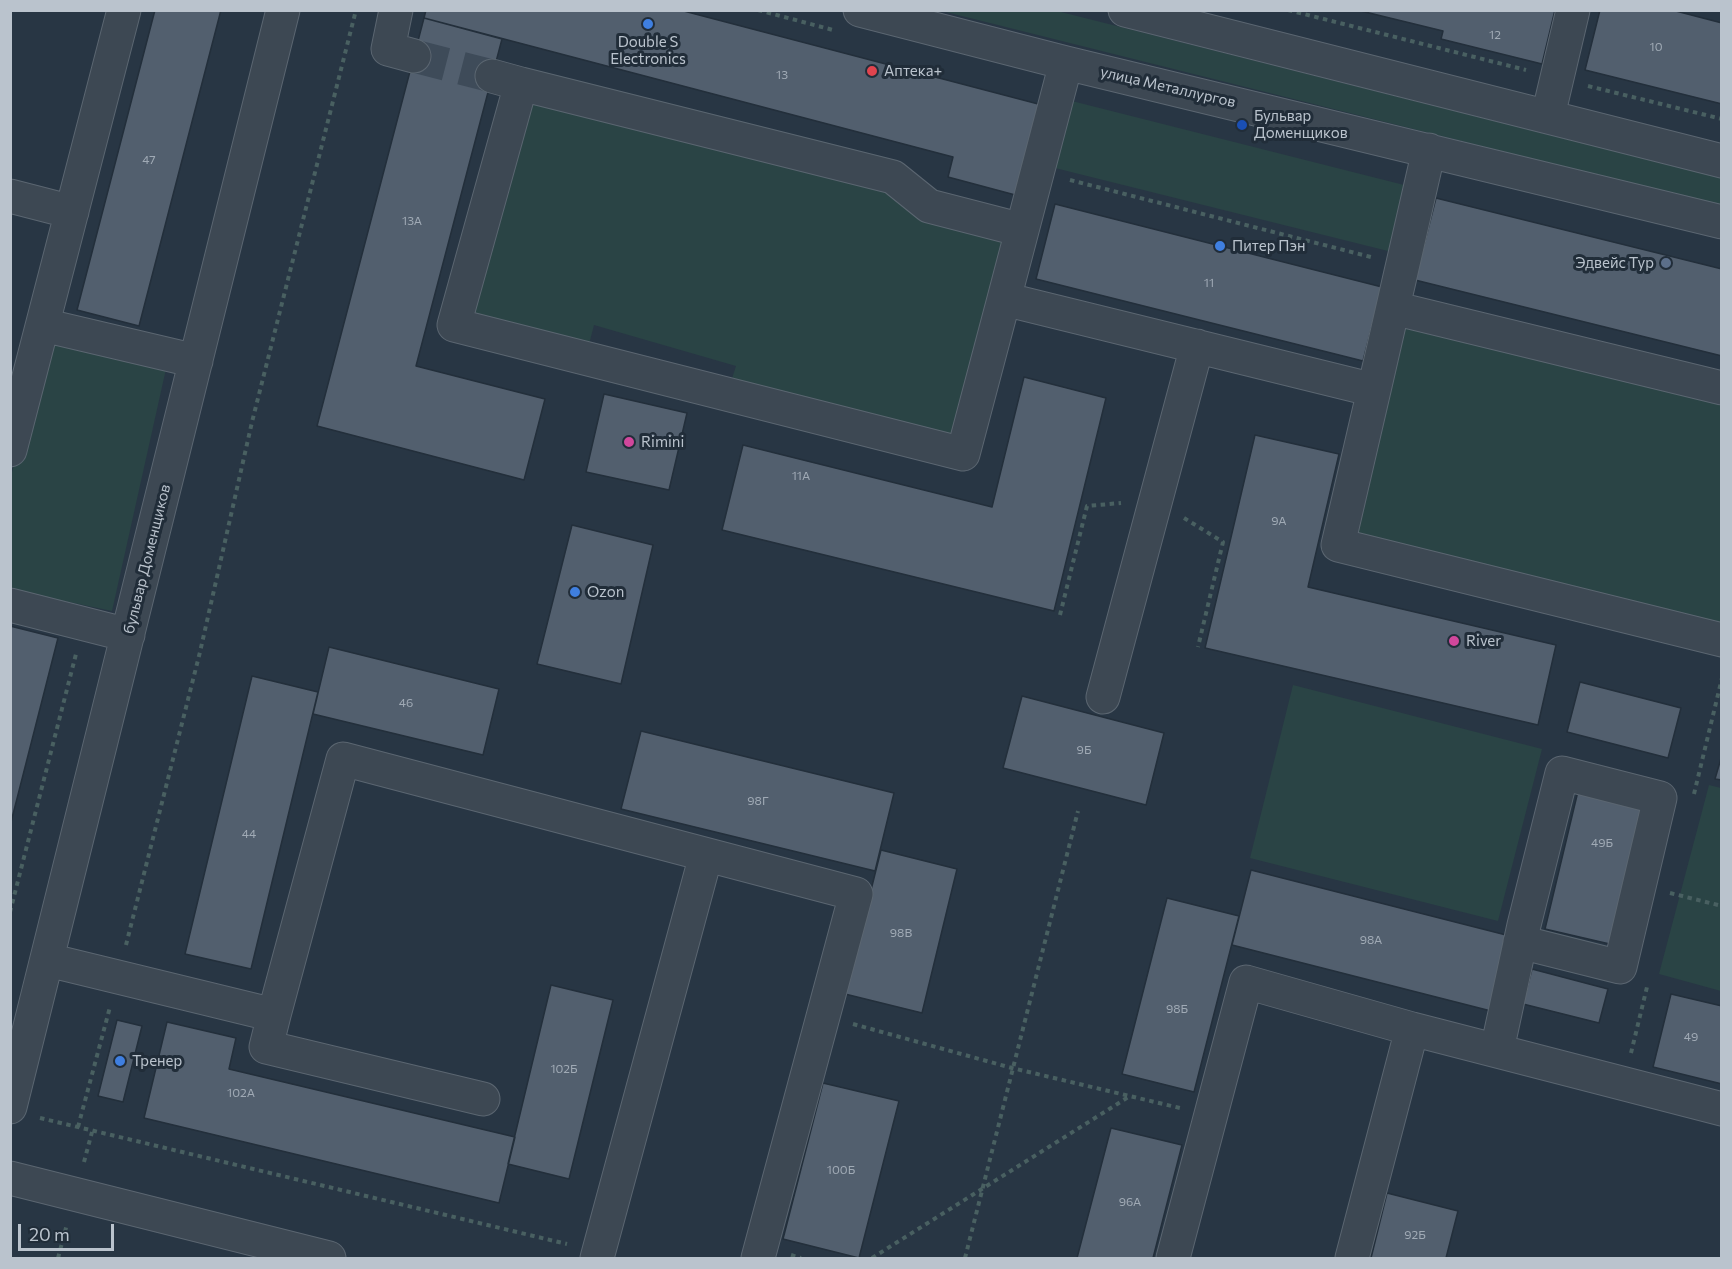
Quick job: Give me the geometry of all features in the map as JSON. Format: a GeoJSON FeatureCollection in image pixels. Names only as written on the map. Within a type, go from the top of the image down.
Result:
{"type":"FeatureCollection","features":[{"type":"Feature","properties":{"kind":"street"},"geometry":{"type":"LineString","coordinates":[[10,450],[124,10]]}},
{"type":"Feature","properties":{"kind":"street","name":"бульвар Доменщиков"},"geometry":{"type":"LineString","coordinates":[[22,1111],[48,960],[283,10]]}},
{"type":"Feature","properties":{"kind":"street"},"geometry":{"type":"LineString","coordinates":[[396,10],[388,49],[414,56]]}},
{"type":"Feature","properties":{"kind":"street","name":"улица Металлургов"},"geometry":{"type":"LineString","coordinates":[[860,10],[1066,63],[1722,222]]}},
{"type":"Feature","properties":{"kind":"street"},"geometry":{"type":"LineString","coordinates":[[1125,10],[1722,160]]}},
{"type":"Feature","properties":{"kind":"street"},"geometry":{"type":"LineString","coordinates":[[1548,116],[1573,10]]}},
{"type":"Feature","properties":{"kind":"street"},"geometry":{"type":"LineString","coordinates":[[1022,230],[929,206],[893,177],[506,80],[454,325],[963,454],[1066,63]]}},
{"type":"Feature","properties":{"kind":"street"},"geometry":{"type":"LineString","coordinates":[[1429,150],[1338,545],[1722,640]]}},
{"type":"Feature","properties":{"kind":"street"},"geometry":{"type":"LineString","coordinates":[[10,196],[72,212]]}},
{"type":"Feature","properties":{"kind":"street"},"geometry":{"type":"LineString","coordinates":[[1004,299],[1374,390]]}},
{"type":"Feature","properties":{"kind":"street"},"geometry":{"type":"LineString","coordinates":[[1393,308],[1722,388]]}},
{"type":"Feature","properties":{"kind":"street"},"geometry":{"type":"LineString","coordinates":[[43,325],[196,362]]}},
{"type":"Feature","properties":{"kind":"street"},"geometry":{"type":"LineString","coordinates":[[1103,697],[1197,346]]}},
{"type":"Feature","properties":{"kind":"street"},"geometry":{"type":"LineString","coordinates":[[10,605],[128,635]]}},
{"type":"Feature","properties":{"kind":"street"},"geometry":{"type":"LineString","coordinates":[[483,1099],[266,1047],[343,759],[856,894],[758,1258]]}},
{"type":"Feature","properties":{"kind":"street"},"geometry":{"type":"LineString","coordinates":[[1497,1050],[1520,942],[1562,773],[1660,798],[1620,967],[1520,942]]}},
{"type":"Feature","properties":{"kind":"street"},"geometry":{"type":"LineString","coordinates":[[599,1255],[706,855]]}},
{"type":"Feature","properties":{"kind":"street"},"geometry":{"type":"LineString","coordinates":[[48,960],[274,1015]]}},
{"type":"Feature","properties":{"kind":"street"},"geometry":{"type":"LineString","coordinates":[[1173,1258],[1246,982],[1412,1029],[1722,1109]]}},
{"type":"Feature","properties":{"kind":"street"},"geometry":{"type":"LineString","coordinates":[[1352,1258],[1412,1029]]}},
{"type":"Feature","properties":{"kind":"street"},"geometry":{"type":"LineString","coordinates":[[10,1178],[329,1258]]}},
{"type":"Feature","properties":{"kind":"path"},"geometry":{"type":"LineString","coordinates":[[78,1127],[200,652],[252,422],[356,10]]}},
{"type":"Feature","properties":{"kind":"path"},"geometry":{"type":"LineString","coordinates":[[1288,10],[1722,118]]}},
{"type":"Feature","properties":{"kind":"path"},"geometry":{"type":"LineString","coordinates":[[1037,172],[1403,265]]}},
{"type":"Feature","properties":{"kind":"path"},"geometry":{"type":"LineString","coordinates":[[10,912],[83,624]]}},
{"type":"Feature","properties":{"kind":"path"},"geometry":{"type":"LineString","coordinates":[[965,1258],[1078,811]]}},
{"type":"Feature","properties":{"kind":"path"},"geometry":{"type":"LineString","coordinates":[[1639,885],[1722,906]]}},
{"type":"Feature","properties":{"kind":"path"},"geometry":{"type":"LineString","coordinates":[[824,1016],[1012,1068],[1211,1115]]}},
{"type":"Feature","properties":{"kind":"path"},"geometry":{"type":"LineString","coordinates":[[872,1258],[1130,1096]]}},
{"type":"Feature","properties":{"kind":"path"},"geometry":{"type":"LineString","coordinates":[[22,1111],[78,1127],[599,1255]]}},
{"type":"Feature","properties":{"kind":"green space"},"geometry":{"type":"Polygon","coordinates":[[[942,11],[1057,11],[1721,178],[1721,206],[942,11]]]}},
{"type":"Feature","properties":{"kind":"green space"},"geometry":{"type":"Polygon","coordinates":[[[523,90],[890,182],[1017,233],[960,448],[729,388],[736,366],[594,325],[587,352],[459,319],[523,90]]]}},
{"type":"Feature","properties":{"kind":"green space"},"geometry":{"type":"Polygon","coordinates":[[[1064,99],[1412,187],[1396,253],[1047,166],[1064,99]]]}},
{"type":"Feature","properties":{"kind":"green space"},"geometry":{"type":"Polygon","coordinates":[[[1393,308],[1721,388],[1721,640],[1338,545],[1393,308]]]}},
{"type":"Feature","properties":{"kind":"green space"},"geometry":{"type":"Polygon","coordinates":[[[48,336],[166,369],[112,611],[11,590],[11,476],[48,336]]]}},
{"type":"Feature","properties":{"kind":"green space"},"geometry":{"type":"Polygon","coordinates":[[[1293,685],[1542,749],[1498,921],[1250,858],[1293,685]]]}},
{"type":"Feature","properties":{"kind":"green space"},"geometry":{"type":"Polygon","coordinates":[[[1709,785],[1721,788],[1721,991],[1659,974],[1709,785]]]}},
{"type":"Feature","properties":{"kind":"building"},"geometry":{"type":"Polygon","coordinates":[[[155,10],[221,10],[139,326],[77,310],[155,10]]]}},
{"type":"Feature","properties":{"kind":"building"},"geometry":{"type":"Polygon","coordinates":[[[426,10],[680,10],[1042,105],[1019,196],[948,177],[953,157],[424,18],[426,10]]]}},
{"type":"Feature","properties":{"kind":"building"},"geometry":{"type":"Polygon","coordinates":[[[1357,10],[1555,10],[1542,64],[1441,39],[1443,31],[1357,10]]]}},
{"type":"Feature","properties":{"kind":"building"},"geometry":{"type":"Polygon","coordinates":[[[1600,10],[1672,10],[1722,23],[1722,104],[1585,70],[1600,10]]]}},
{"type":"Feature","properties":{"kind":"building"},"geometry":{"type":"Polygon","coordinates":[[[424,18],[502,39],[416,366],[545,399],[524,480],[317,426],[424,18]]]}},
{"type":"Feature","properties":{"kind":"building"},"geometry":{"type":"Polygon","coordinates":[[[1436,198],[1722,269],[1722,356],[1415,280],[1436,198]]]}},
{"type":"Feature","properties":{"kind":"building"},"geometry":{"type":"Polygon","coordinates":[[[1055,204],[1382,287],[1363,361],[1036,279],[1055,204]]]}},
{"type":"Feature","properties":{"kind":"building"},"geometry":{"type":"Polygon","coordinates":[[[1024,377],[1106,398],[1054,611],[722,530],[743,445],[992,507],[1024,377]]]}},
{"type":"Feature","properties":{"kind":"building"},"geometry":{"type":"Polygon","coordinates":[[[604,394],[687,413],[669,490],[586,472],[604,394]]]}},
{"type":"Feature","properties":{"kind":"building"},"geometry":{"type":"Polygon","coordinates":[[[1255,435],[1339,454],[1308,587],[1556,645],[1538,725],[1205,648],[1255,435]]]}},
{"type":"Feature","properties":{"kind":"building"},"geometry":{"type":"Polygon","coordinates":[[[572,525],[653,545],[621,684],[537,664],[572,525]]]}},
{"type":"Feature","properties":{"kind":"building"},"geometry":{"type":"Polygon","coordinates":[[[10,626],[58,638],[10,826],[10,626]]]}},
{"type":"Feature","properties":{"kind":"building"},"geometry":{"type":"Polygon","coordinates":[[[329,647],[499,689],[483,755],[313,714],[329,647]]]}},
{"type":"Feature","properties":{"kind":"building"},"geometry":{"type":"Polygon","coordinates":[[[252,676],[318,692],[251,969],[185,954],[252,676]]]}},
{"type":"Feature","properties":{"kind":"building"},"geometry":{"type":"Polygon","coordinates":[[[1580,682],[1681,708],[1668,758],[1567,732],[1580,682]]]}},
{"type":"Feature","properties":{"kind":"building"},"geometry":{"type":"Polygon","coordinates":[[[1022,696],[1164,733],[1146,805],[1003,768],[1022,696]]]}},
{"type":"Feature","properties":{"kind":"building"},"geometry":{"type":"Polygon","coordinates":[[[641,731],[894,793],[875,871],[621,809],[641,731]]]}},
{"type":"Feature","properties":{"kind":"building"},"geometry":{"type":"Polygon","coordinates":[[[1722,755],[1722,780],[1715,779],[1722,755]]]}},
{"type":"Feature","properties":{"kind":"building"},"geometry":{"type":"Polygon","coordinates":[[[1579,787],[1648,804],[1614,945],[1545,929],[1579,787]]]}},
{"type":"Feature","properties":{"kind":"building"},"geometry":{"type":"Polygon","coordinates":[[[881,850],[957,869],[922,1013],[845,994],[881,850]]]}},
{"type":"Feature","properties":{"kind":"building"},"geometry":{"type":"Polygon","coordinates":[[[1251,870],[1510,936],[1491,1011],[1232,945],[1251,870]]]}},
{"type":"Feature","properties":{"kind":"building"},"geometry":{"type":"Polygon","coordinates":[[[1167,898],[1239,916],[1194,1092],[1122,1074],[1167,898]]]}},
{"type":"Feature","properties":{"kind":"building"},"geometry":{"type":"Polygon","coordinates":[[[1532,969],[1608,989],[1599,1023],[1523,1004],[1532,969]]]}},
{"type":"Feature","properties":{"kind":"building"},"geometry":{"type":"Polygon","coordinates":[[[551,985],[613,1000],[569,1179],[508,1164],[551,985]]]}},
{"type":"Feature","properties":{"kind":"building"},"geometry":{"type":"Polygon","coordinates":[[[1671,994],[1722,1006],[1722,1084],[1653,1067],[1671,994]]]}},
{"type":"Feature","properties":{"kind":"building","name":"Тренер"},"geometry":{"type":"Polygon","coordinates":[[[117,1020],[142,1026],[123,1102],[98,1096],[117,1020]]]}},
{"type":"Feature","properties":{"kind":"building"},"geometry":{"type":"Polygon","coordinates":[[[167,1022],[236,1038],[229,1069],[515,1137],[499,1203],[144,1118],[167,1022]]]}},
{"type":"Feature","properties":{"kind":"building"},"geometry":{"type":"Polygon","coordinates":[[[823,1083],[899,1101],[859,1258],[783,1239],[823,1083]]]}},
{"type":"Feature","properties":{"kind":"building"},"geometry":{"type":"Polygon","coordinates":[[[1111,1128],[1182,1145],[1153,1258],[1077,1258],[1111,1128]]]}},
{"type":"Feature","properties":{"kind":"building"},"geometry":{"type":"Polygon","coordinates":[[[1387,1193],[1458,1211],[1446,1258],[1371,1258],[1387,1193]]]}},
{"type":"Feature","properties":{"kind":"tunnel"},"geometry":{"type":"LineString","coordinates":[[414,56],[492,76]]}},
{"type":"Feature","properties":{"kind":"place","name":"Double S Electronics"},"geometry":{"type":"Point","coordinates":[648,24]}},
{"type":"Feature","properties":{"kind":"place","name":"Аптека+"},"geometry":{"type":"Point","coordinates":[872,71]}},
{"type":"Feature","properties":{"kind":"place","name":"Бульвар Доменщиков"},"geometry":{"type":"Point","coordinates":[1242,125]}},
{"type":"Feature","properties":{"kind":"place","name":"Питер Пэн"},"geometry":{"type":"Point","coordinates":[1220,246]}},
{"type":"Feature","properties":{"kind":"place","name":"Эдвейс Тур"},"geometry":{"type":"Point","coordinates":[1666,263]}},
{"type":"Feature","properties":{"kind":"place","name":"Rimini"},"geometry":{"type":"Point","coordinates":[629,442]}},
{"type":"Feature","properties":{"kind":"place","name":"Ozon"},"geometry":{"type":"Point","coordinates":[575,592]}},
{"type":"Feature","properties":{"kind":"place","name":"River"},"geometry":{"type":"Point","coordinates":[1454,641]}},
{"type":"Feature","properties":{"kind":"place","name":"Тренер"},"geometry":{"type":"Point","coordinates":[120,1061]}}]}
